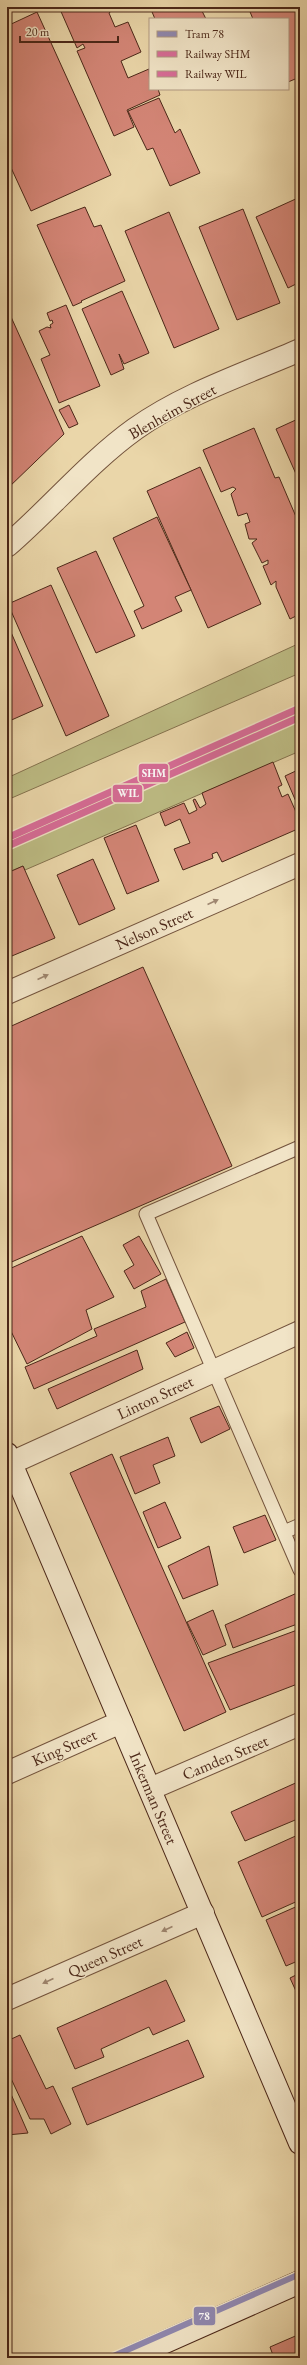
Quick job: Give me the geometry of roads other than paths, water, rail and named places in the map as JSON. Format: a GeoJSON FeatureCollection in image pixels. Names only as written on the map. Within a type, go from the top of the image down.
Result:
{"type":"FeatureCollection","features":[{"type":"Feature","properties":{"kind":"street","name":"Blenheim Street"},"geometry":{"type":"LineString","coordinates":[[7,546],[114,446],[136,428],[202,392],[300,350]]}},
{"type":"Feature","properties":{"kind":"street","name":"Nelson Street"},"geometry":{"type":"LineString","coordinates":[[7,993],[300,864]]}},
{"type":"Feature","properties":{"kind":"street","name":"Linton Street"},"geometry":{"type":"LineString","coordinates":[[9,1458],[300,1332]]}},
{"type":"Feature","properties":{"kind":"street","name":"Inkerman Street"},"geometry":{"type":"LineString","coordinates":[[9,1458],[300,2143]]}},
{"type":"Feature","properties":{"kind":"street","name":"King Street"},"geometry":{"type":"LineString","coordinates":[[7,1773],[121,1722]]}},
{"type":"Feature","properties":{"kind":"street","name":"Camden Street"},"geometry":{"type":"LineString","coordinates":[[150,1789],[300,1724]]}},
{"type":"Feature","properties":{"kind":"street","name":"Queen Street"},"geometry":{"type":"LineString","coordinates":[[7,1999],[202,1913]]}},
{"type":"Feature","properties":{"kind":"street"},"geometry":{"type":"LineString","coordinates":[[129,2358],[300,2282]]}},
{"type":"Feature","properties":{"kind":"lane"},"geometry":{"type":"LineString","coordinates":[[300,1147],[146,1214],[300,1570]]}},
{"type":"Feature","properties":{"kind":"lane"},"geometry":{"type":"LineString","coordinates":[[284,1532],[300,1525]]}},
{"type":"Feature","properties":{"kind":"tram line","name":"78"},"geometry":{"type":"LineString","coordinates":[[109,2358],[300,2274]]}},
{"type":"Feature","properties":{"kind":"rail line","name":"SHM"},"geometry":{"type":"LineString","coordinates":[[7,838],[300,708]]}},
{"type":"Feature","properties":{"kind":"rail line","name":"WIL"},"geometry":{"type":"LineString","coordinates":[[10,845],[300,717]]}}]}
